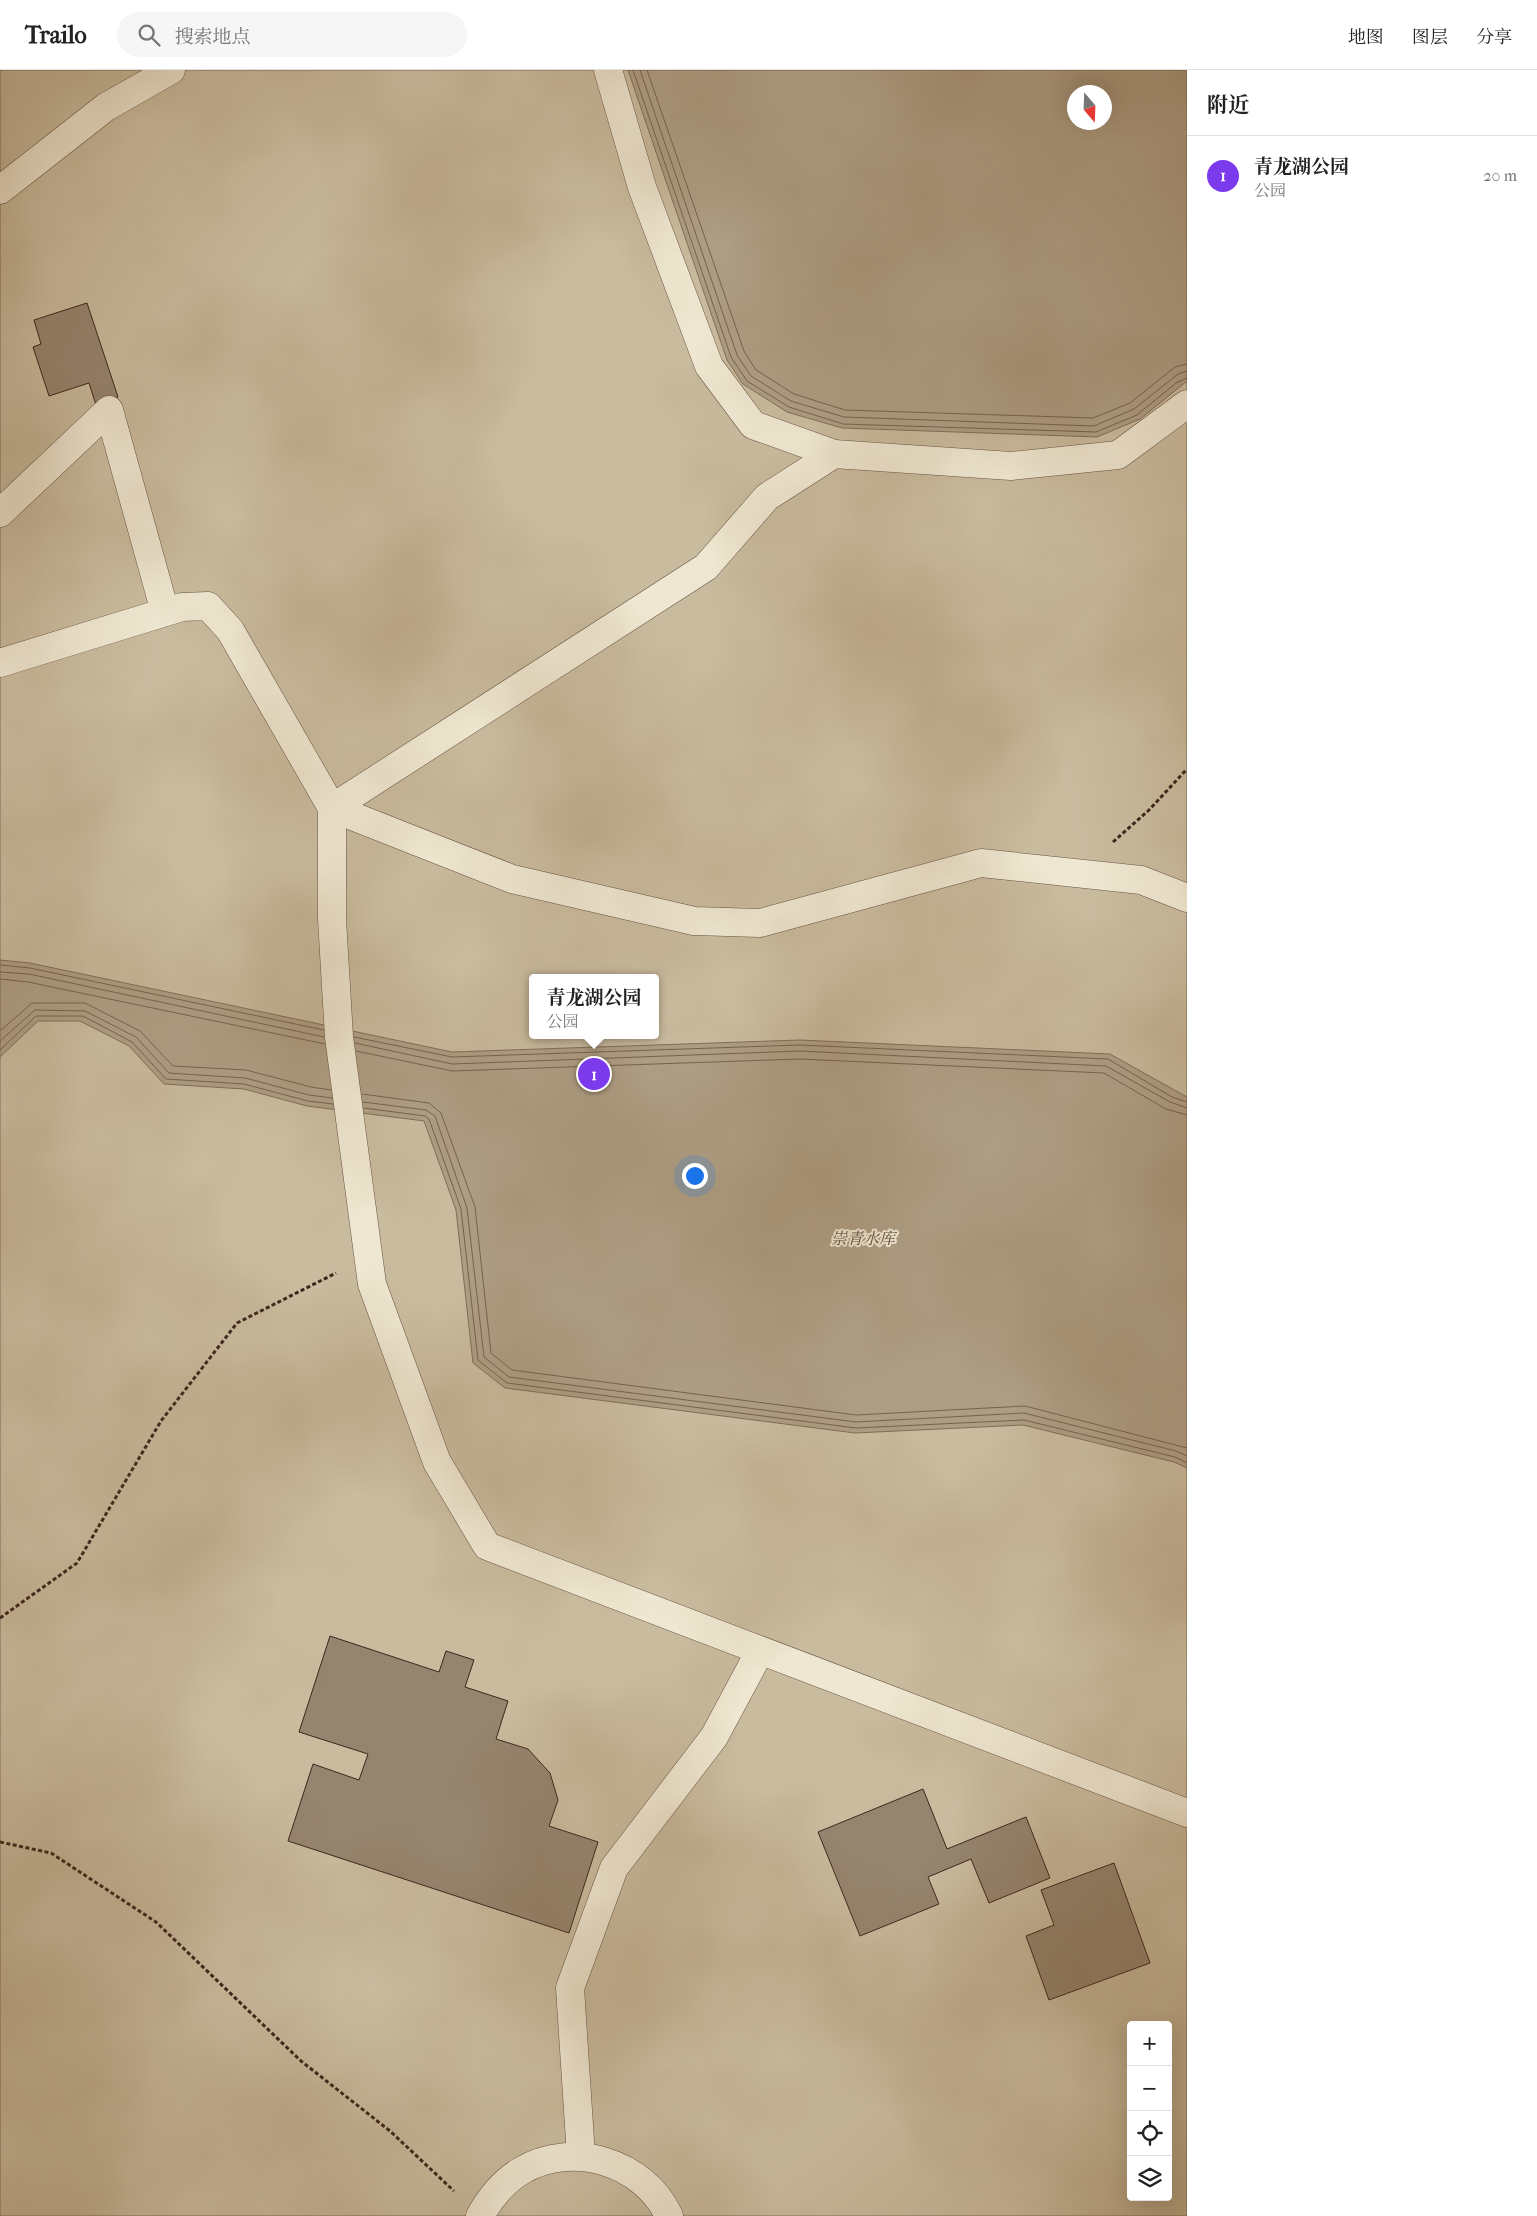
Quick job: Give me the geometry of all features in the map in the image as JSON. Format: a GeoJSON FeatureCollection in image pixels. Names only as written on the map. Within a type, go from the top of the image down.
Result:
{"type":"FeatureCollection","features":[{"type":"Feature","properties":{"kind":"street"},"geometry":{"type":"LineString","coordinates":[[0,190],[106,107],[171,70]]}},
{"type":"Feature","properties":{"kind":"street"},"geometry":{"type":"LineString","coordinates":[[608,70],[642,187],[709,366],[753,425],[834,454],[1011,466],[1118,455],[1187,404]]}},
{"type":"Feature","properties":{"kind":"street"},"geometry":{"type":"LineString","coordinates":[[0,513],[109,410],[166,612]]}},
{"type":"Feature","properties":{"kind":"street"},"geometry":{"type":"LineString","coordinates":[[332,808],[706,567],[767,497],[834,454]]}},
{"type":"Feature","properties":{"kind":"street"},"geometry":{"type":"LineString","coordinates":[[0,663],[182,607],[208,606],[230,630],[332,808],[332,919],[340,1037],[372,1284],[438,1462],[487,1546],[1187,1813]]}},
{"type":"Feature","properties":{"kind":"street"},"geometry":{"type":"LineString","coordinates":[[332,808],[512,879],[694,921],[760,923],[981,863],[1141,880],[1187,898]]}},
{"type":"Feature","properties":{"kind":"street"},"geometry":{"type":"LineString","coordinates":[[581,2156],[570,1988],[614,1868],[714,1737],[760,1651]]}},
{"type":"Feature","properties":{"kind":"street"},"geometry":{"type":"LineString","coordinates":[[480,2216],[497,2190],[522,2170],[550,2159],[581,2156],[613,2163],[642,2180],[663,2204],[668,2216]]}},
{"type":"Feature","properties":{"kind":"path"},"geometry":{"type":"LineString","coordinates":[[1078,873],[1149,810],[1187,769]]}},
{"type":"Feature","properties":{"kind":"path"},"geometry":{"type":"LineString","coordinates":[[0,1618],[77,1563],[161,1421],[237,1323],[369,1256]]}},
{"type":"Feature","properties":{"kind":"path"},"geometry":{"type":"LineString","coordinates":[[0,1842],[51,1853],[156,1922],[301,2062],[390,2131],[480,2216]]}},
{"type":"Feature","properties":{"kind":"shaded area"},"geometry":{"type":"Polygon","coordinates":[[[0,70],[1187,70],[1187,2216],[0,2216],[0,70]]]}},
{"type":"Feature","properties":{"kind":"water"},"geometry":{"type":"Polygon","coordinates":[[[628,70],[1187,70],[1187,381],[1140,419],[1097,437],[842,428],[787,412],[743,384],[727,360],[628,70]]]}},
{"type":"Feature","properties":{"kind":"water","name":"崇青水库"},"geometry":{"type":"Polygon","coordinates":[[[0,960],[30,963],[452,1052],[800,1040],[1110,1054],[1187,1097],[1187,1468],[1174,1462],[1023,1425],[855,1433],[505,1388],[473,1363],[456,1210],[424,1121],[307,1106],[244,1089],[164,1084],[129,1046],[80,1021],[38,1021],[0,1057],[0,960]]]}},
{"type":"Feature","properties":{"kind":"building"},"geometry":{"type":"Polygon","coordinates":[[[87,303],[118,397],[96,405],[89,383],[49,396],[33,347],[41,344],[34,320],[87,303]]]}},
{"type":"Feature","properties":{"kind":"building"},"geometry":{"type":"Polygon","coordinates":[[[330,1636],[439,1672],[446,1651],[474,1660],[465,1687],[508,1701],[496,1739],[528,1749],[550,1773],[558,1800],[549,1826],[598,1842],[569,1933],[288,1841],[313,1764],[359,1780],[368,1754],[299,1732],[330,1636]]]}},
{"type":"Feature","properties":{"kind":"building"},"geometry":{"type":"Polygon","coordinates":[[[923,1789],[947,1849],[1026,1817],[1050,1878],[989,1903],[971,1859],[928,1877],[939,1904],[860,1936],[818,1832],[923,1789]]]}},
{"type":"Feature","properties":{"kind":"building"},"geometry":{"type":"Polygon","coordinates":[[[1114,1863],[1150,1963],[1049,2000],[1026,1936],[1054,1925],[1041,1890],[1114,1863]]]}},
{"type":"Feature","properties":{"kind":"place","name":"青龙湖公园"},"geometry":{"type":"Point","coordinates":[594,1074]}}]}
